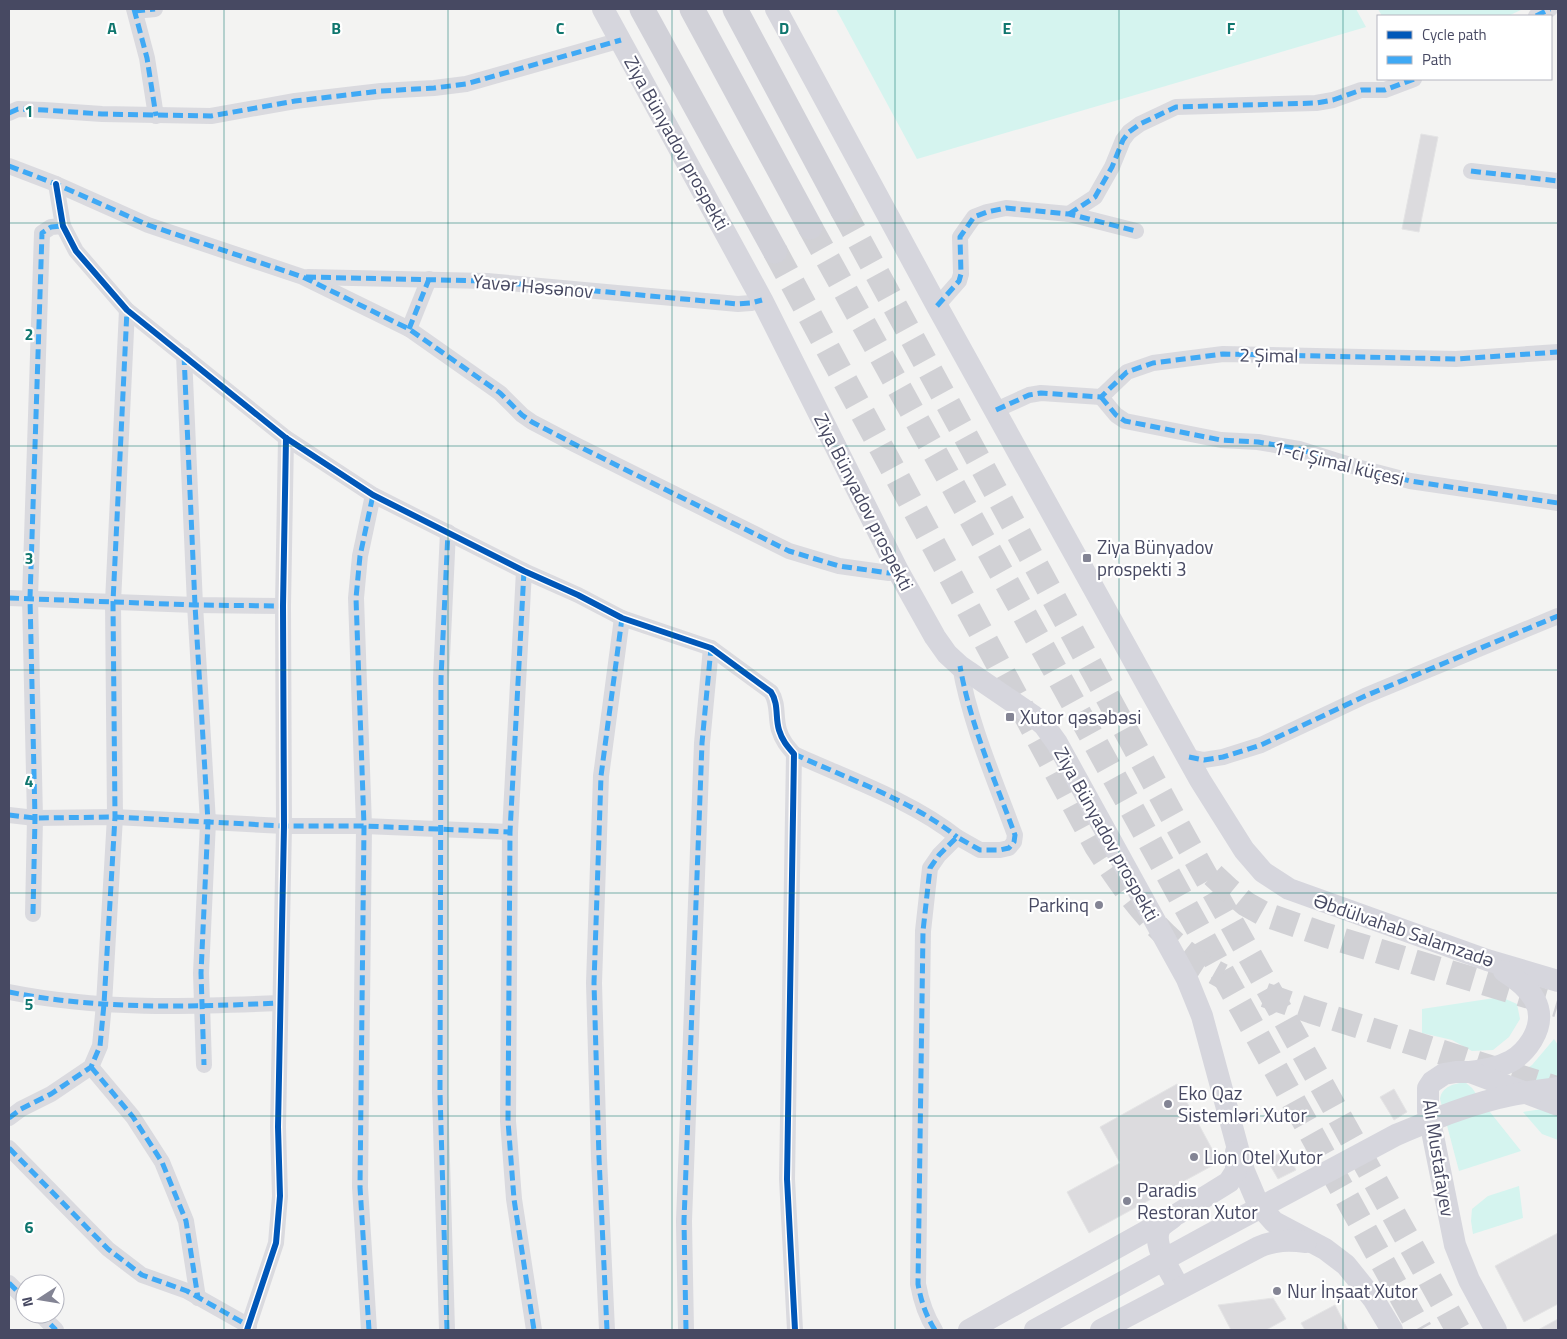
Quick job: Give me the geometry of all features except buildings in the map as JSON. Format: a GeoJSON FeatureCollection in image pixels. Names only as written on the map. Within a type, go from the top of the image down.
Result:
{"type":"FeatureCollection","features":[{"type":"Feature","properties":{"kind":"main road","name":"Ziya Bünyadov prospekti"},"geometry":{"type":"LineString","coordinates":[[603,9],[762,300],[898,571],[935,637],[947,654],[960,666],[1032,715],[1049,731],[1058,744],[1187,979],[1202,1016],[1231,1122]]}},
{"type":"Feature","properties":{"kind":"main road","name":"Ziya Bünyadov prospekti"},"geometry":{"type":"LineString","coordinates":[[642,9],[775,251]]}},
{"type":"Feature","properties":{"kind":"main road"},"geometry":{"type":"LineString","coordinates":[[692,9],[810,228]]}},
{"type":"Feature","properties":{"kind":"main road"},"geometry":{"type":"LineString","coordinates":[[735,9],[842,209]]}},
{"type":"Feature","properties":{"kind":"main road"},"geometry":{"type":"LineString","coordinates":[[776,9],[937,306],[1189,757]]}},
{"type":"Feature","properties":{"kind":"main road","name":"Əbdülvahab Salamzadə"},"geometry":{"type":"LineString","coordinates":[[1189,757],[1229,828],[1256,865],[1274,881],[1289,889],[1488,960],[1558,981]]}},
{"type":"Feature","properties":{"kind":"main road"},"geometry":{"type":"LineString","coordinates":[[1470,1072],[1499,1066],[1519,1056],[1529,1045],[1539,1025],[1538,1008],[1528,988],[1488,960]]}},
{"type":"Feature","properties":{"kind":"main road","name":"Alı Mustafayev"},"geometry":{"type":"LineString","coordinates":[[1496,1330],[1469,1280],[1455,1244],[1428,1111],[1428,1088],[1432,1082],[1444,1074],[1470,1072],[1558,1105]]}},
{"type":"Feature","properties":{"kind":"main road"},"geometry":{"type":"LineString","coordinates":[[1035,1330],[1396,1135],[1482,1102],[1558,1088]]}},
{"type":"Feature","properties":{"kind":"main road"},"geometry":{"type":"LineString","coordinates":[[978,1326],[1179,1213],[1228,1182],[1236,1171],[1237,1155],[1231,1122]]}},
{"type":"Feature","properties":{"kind":"main road"},"geometry":{"type":"LineString","coordinates":[[1231,1122],[1244,1171],[1258,1204],[1274,1222],[1336,1256],[1358,1279],[1374,1300],[1392,1330]]}},
{"type":"Feature","properties":{"kind":"main road"},"geometry":{"type":"LineString","coordinates":[[1179,1213],[1160,1228],[1157,1241],[1159,1249],[1179,1288]]}},
{"type":"Feature","properties":{"kind":"main road"},"geometry":{"type":"LineString","coordinates":[[1102,1330],[1247,1252],[1271,1242],[1295,1240],[1316,1244]]}},
{"type":"Feature","properties":{"kind":"main road"},"geometry":{"type":"LineString","coordinates":[[978,1326],[1004,1314],[1022,1311],[1036,1318],[1044,1330]]}},
{"type":"Feature","properties":{"kind":"street"},"geometry":{"type":"LineString","coordinates":[[155,9],[134,10],[147,58],[156,116]]}},
{"type":"Feature","properties":{"kind":"street"},"geometry":{"type":"LineString","coordinates":[[1538,15],[1550,9]]}},
{"type":"Feature","properties":{"kind":"street"},"geometry":{"type":"LineString","coordinates":[[9,113],[18,110],[44,110],[156,116],[211,116],[295,101],[466,84],[621,40]]}},
{"type":"Feature","properties":{"kind":"street"},"geometry":{"type":"LineString","coordinates":[[1069,214],[1095,197],[1112,167],[1123,140],[1129,132],[1140,124],[1176,107],[1316,103],[1332,100],[1361,90],[1385,90],[1411,80]]}},
{"type":"Feature","properties":{"kind":"street"},"geometry":{"type":"LineString","coordinates":[[9,166],[56,184],[148,225],[303,276],[409,329],[500,394],[532,422],[788,551],[838,566],[888,573],[898,571]]}},
{"type":"Feature","properties":{"kind":"street"},"geometry":{"type":"LineString","coordinates":[[1471,171],[1558,181]]}},
{"type":"Feature","properties":{"kind":"street"},"geometry":{"type":"LineString","coordinates":[[56,184],[63,226],[76,251],[127,310],[286,438],[373,495],[524,571],[578,595],[622,618],[711,648],[771,692],[776,700],[778,729],[783,742],[794,754],[902,803],[980,850],[1009,848],[1014,842],[1015,835],[973,718],[960,666]]}},
{"type":"Feature","properties":{"kind":"street"},"geometry":{"type":"LineString","coordinates":[[937,306],[959,281],[961,274],[960,238],[974,217],[987,212],[1006,208],[1069,214],[1136,231]]}},
{"type":"Feature","properties":{"kind":"street"},"geometry":{"type":"LineString","coordinates":[[32,914],[35,818],[30,598],[42,233],[51,227],[63,226]]}},
{"type":"Feature","properties":{"kind":"street","name":"Yavər Həsənov"},"geometry":{"type":"LineString","coordinates":[[303,276],[487,281],[738,304],[762,300]]}},
{"type":"Feature","properties":{"kind":"street"},"geometry":{"type":"LineString","coordinates":[[409,329],[429,279]]}},
{"type":"Feature","properties":{"kind":"street"},"geometry":{"type":"LineString","coordinates":[[9,1118],[21,1109],[51,1094],[91,1067],[100,1046],[115,817],[113,602],[127,310]]}},
{"type":"Feature","properties":{"kind":"street","name":"2 Şimal"},"geometry":{"type":"LineString","coordinates":[[1101,397],[1127,372],[1153,363],[1223,354],[1456,360],[1558,352]]}},
{"type":"Feature","properties":{"kind":"street"},"geometry":{"type":"LineString","coordinates":[[184,355],[195,606],[208,822],[201,974],[204,1065]]}},
{"type":"Feature","properties":{"kind":"street"},"geometry":{"type":"LineString","coordinates":[[996,410],[1030,395],[1041,393],[1101,397]]}},
{"type":"Feature","properties":{"kind":"street","name":"1-ci Şimal küçesi"},"geometry":{"type":"LineString","coordinates":[[1101,397],[1116,414],[1126,421],[1221,440],[1258,442],[1299,449],[1410,481],[1558,502]]}},
{"type":"Feature","properties":{"kind":"street"},"geometry":{"type":"LineString","coordinates":[[9,1148],[108,1249],[128,1265],[142,1275],[187,1291],[248,1328],[276,1243],[280,1196],[278,1126],[284,826],[283,606],[286,438]]}},
{"type":"Feature","properties":{"kind":"street"},"geometry":{"type":"LineString","coordinates":[[368,1330],[360,1187],[364,826],[356,598],[360,556],[373,495]]}},
{"type":"Feature","properties":{"kind":"street"},"geometry":{"type":"LineString","coordinates":[[448,532],[441,678],[440,1093],[448,1330]]}},
{"type":"Feature","properties":{"kind":"street"},"geometry":{"type":"LineString","coordinates":[[524,571],[510,832],[508,1121],[514,1199],[534,1330]]}},
{"type":"Feature","properties":{"kind":"street"},"geometry":{"type":"LineString","coordinates":[[9,598],[195,606],[283,606]]}},
{"type":"Feature","properties":{"kind":"street"},"geometry":{"type":"LineString","coordinates":[[607,1330],[599,1158],[594,983],[601,776],[622,618]]}},
{"type":"Feature","properties":{"kind":"street"},"geometry":{"type":"LineString","coordinates":[[1189,757],[1204,760],[1261,745],[1365,696],[1554,621]]}},
{"type":"Feature","properties":{"kind":"street"},"geometry":{"type":"LineString","coordinates":[[686,1330],[684,1222],[702,743],[711,648]]}},
{"type":"Feature","properties":{"kind":"street"},"geometry":{"type":"LineString","coordinates":[[794,754],[787,1179],[795,1330]]}},
{"type":"Feature","properties":{"kind":"street"},"geometry":{"type":"LineString","coordinates":[[9,815],[35,818],[115,817],[284,826],[364,826],[510,832]]}},
{"type":"Feature","properties":{"kind":"street"},"geometry":{"type":"LineString","coordinates":[[935,1330],[929,1321],[918,1284],[923,931],[930,868],[939,855],[957,837]]}},
{"type":"Feature","properties":{"kind":"street"},"geometry":{"type":"LineString","coordinates":[[9,992],[104,1004],[202,1006],[280,1003]]}},
{"type":"Feature","properties":{"kind":"street"},"geometry":{"type":"LineString","coordinates":[[91,1067],[133,1117],[162,1162],[186,1221],[198,1298]]}},
{"type":"Feature","properties":{"kind":"shaded area"},"geometry":{"type":"Polygon","coordinates":[[[836,9],[1356,9],[1366,27],[917,159],[836,9]]]}},
{"type":"Feature","properties":{"kind":"shaded area"},"geometry":{"type":"Polygon","coordinates":[[[1378,9],[1523,9],[1510,15],[1381,15],[1378,9]]]}},
{"type":"Feature","properties":{"kind":"shaded area"},"geometry":{"type":"Polygon","coordinates":[[[1501,997],[1517,1004],[1520,1019],[1509,1037],[1493,1050],[1472,1051],[1452,1040],[1422,1033],[1422,1009],[1501,997]]]}},
{"type":"Feature","properties":{"kind":"shaded area"},"geometry":{"type":"Polygon","coordinates":[[[1554,1039],[1558,1045],[1558,1093],[1512,1078],[1532,1065],[1554,1039]]]}},
{"type":"Feature","properties":{"kind":"shaded area"},"geometry":{"type":"Polygon","coordinates":[[[1465,1082],[1472,1088],[1521,1151],[1459,1171],[1440,1099],[1446,1088],[1465,1082]]]}},
{"type":"Feature","properties":{"kind":"shaded area"},"geometry":{"type":"Polygon","coordinates":[[[1542,1109],[1558,1115],[1558,1140],[1542,1134],[1523,1112],[1542,1109]]]}},
{"type":"Feature","properties":{"kind":"shaded area"},"geometry":{"type":"Polygon","coordinates":[[[1519,1186],[1523,1218],[1473,1234],[1472,1209],[1488,1196],[1519,1186]]]}},
{"type":"Feature","properties":{"kind":"tunnel"},"geometry":{"type":"LineString","coordinates":[[842,209],[1180,830],[1458,1330]]}},
{"type":"Feature","properties":{"kind":"tunnel"},"geometry":{"type":"LineString","coordinates":[[810,227],[1420,1330]]}},
{"type":"Feature","properties":{"kind":"tunnel"},"geometry":{"type":"LineString","coordinates":[[775,251],[1097,847],[1122,884],[1151,920],[1184,951],[1222,976]]}},
{"type":"Feature","properties":{"kind":"tunnel"},"geometry":{"type":"LineString","coordinates":[[1213,875],[1246,904],[1264,914],[1325,935],[1558,1005]]}},
{"type":"Feature","properties":{"kind":"tunnel"},"geometry":{"type":"LineString","coordinates":[[1265,995],[1558,1089]]}},
{"type":"Feature","properties":{"kind":"marked path"},"geometry":{"type":"LineString","coordinates":[[134,9],[147,58],[156,116]]}},
{"type":"Feature","properties":{"kind":"marked path"},"geometry":{"type":"LineString","coordinates":[[135,11],[155,9]]}},
{"type":"Feature","properties":{"kind":"marked path"},"geometry":{"type":"LineString","coordinates":[[1538,15],[1550,9]]}},
{"type":"Feature","properties":{"kind":"marked path"},"geometry":{"type":"LineString","coordinates":[[9,113],[18,109],[102,114],[211,116],[295,101],[466,84],[621,40]]}},
{"type":"Feature","properties":{"kind":"marked path"},"geometry":{"type":"LineString","coordinates":[[1069,214],[1095,197],[1112,167],[1123,140],[1129,132],[1140,124],[1176,107],[1316,103],[1333,100],[1361,90],[1385,90],[1411,80]]}},
{"type":"Feature","properties":{"kind":"marked path"},"geometry":{"type":"LineString","coordinates":[[9,166],[56,184],[148,225],[303,277],[409,329],[500,393],[522,415],[532,422],[789,551],[839,566],[889,573],[898,571]]}},
{"type":"Feature","properties":{"kind":"marked path"},"geometry":{"type":"LineString","coordinates":[[1471,171],[1558,181]]}},
{"type":"Feature","properties":{"kind":"marked path"},"geometry":{"type":"LineString","coordinates":[[937,306],[959,281],[961,274],[960,237],[974,217],[987,212],[1006,208],[1069,214],[1136,231]]}},
{"type":"Feature","properties":{"kind":"marked path"},"geometry":{"type":"LineString","coordinates":[[33,914],[35,818],[30,598],[42,233],[51,227],[63,226]]}},
{"type":"Feature","properties":{"kind":"marked path"},"geometry":{"type":"LineString","coordinates":[[306,277],[487,281],[738,304],[762,300]]}},
{"type":"Feature","properties":{"kind":"marked path"},"geometry":{"type":"LineString","coordinates":[[409,329],[429,279]]}},
{"type":"Feature","properties":{"kind":"marked path"},"geometry":{"type":"LineString","coordinates":[[9,1118],[21,1109],[51,1094],[91,1067],[100,1046],[115,817],[113,602],[127,310]]}},
{"type":"Feature","properties":{"kind":"marked path"},"geometry":{"type":"LineString","coordinates":[[996,410],[1029,395],[1041,393],[1101,397],[1127,372],[1153,363],[1223,354],[1456,359],[1558,352]]}},
{"type":"Feature","properties":{"kind":"marked path"},"geometry":{"type":"LineString","coordinates":[[184,355],[195,605],[208,822],[201,973],[204,1065]]}},
{"type":"Feature","properties":{"kind":"marked path"},"geometry":{"type":"LineString","coordinates":[[1101,397],[1116,415],[1125,421],[1221,440],[1258,442],[1299,449],[1410,481],[1558,503]]}},
{"type":"Feature","properties":{"kind":"marked path"},"geometry":{"type":"LineString","coordinates":[[369,1330],[360,1187],[364,826],[356,598],[360,556],[373,495]]}},
{"type":"Feature","properties":{"kind":"marked path"},"geometry":{"type":"LineString","coordinates":[[447,1330],[440,1093],[441,678],[448,532]]}},
{"type":"Feature","properties":{"kind":"marked path"},"geometry":{"type":"LineString","coordinates":[[524,571],[510,832],[508,1121],[514,1199],[534,1330]]}},
{"type":"Feature","properties":{"kind":"marked path"},"geometry":{"type":"LineString","coordinates":[[9,598],[195,605],[283,606]]}},
{"type":"Feature","properties":{"kind":"marked path"},"geometry":{"type":"LineString","coordinates":[[1189,757],[1204,760],[1223,757],[1261,745],[1365,696],[1558,616]]}},
{"type":"Feature","properties":{"kind":"marked path"},"geometry":{"type":"LineString","coordinates":[[607,1330],[599,1158],[594,983],[601,776],[622,618]]}},
{"type":"Feature","properties":{"kind":"marked path"},"geometry":{"type":"LineString","coordinates":[[686,1330],[684,1221],[702,743],[711,648]]}},
{"type":"Feature","properties":{"kind":"marked path"},"geometry":{"type":"LineString","coordinates":[[935,1330],[924,1308],[918,1284],[923,931],[930,868],[939,855],[957,837],[980,850],[1000,850],[1009,848],[1014,842],[1015,835],[991,773],[970,709],[960,666]]}},
{"type":"Feature","properties":{"kind":"marked path"},"geometry":{"type":"LineString","coordinates":[[794,754],[900,801],[957,837]]}},
{"type":"Feature","properties":{"kind":"marked path"},"geometry":{"type":"LineString","coordinates":[[9,815],[35,818],[115,817],[284,826],[364,826],[510,832]]}},
{"type":"Feature","properties":{"kind":"marked path"},"geometry":{"type":"LineString","coordinates":[[9,992],[76,1002],[144,1006],[280,1003]]}},
{"type":"Feature","properties":{"kind":"marked path"},"geometry":{"type":"LineString","coordinates":[[91,1067],[133,1117],[162,1162],[186,1221],[198,1298]]}},
{"type":"Feature","properties":{"kind":"marked path"},"geometry":{"type":"LineString","coordinates":[[9,1148],[108,1249],[142,1275],[187,1291],[249,1326]]}},
{"type":"Feature","properties":{"kind":"marked path"},"geometry":{"type":"LineString","coordinates":[[9,1283],[15,1289]]}},
{"type":"Feature","properties":{"kind":"marked path"},"geometry":{"type":"LineString","coordinates":[[50,1324],[56,1330]]}},
{"type":"Feature","properties":{"kind":"cycle path"},"geometry":{"type":"LineString","coordinates":[[56,184],[63,226],[76,251],[127,310],[286,438],[373,495],[524,571],[578,595],[622,618],[711,648],[771,692],[775,701],[780,734],[794,754],[787,1179],[795,1330]]}},
{"type":"Feature","properties":{"kind":"cycle path"},"geometry":{"type":"LineString","coordinates":[[247,1330],[276,1243],[280,1196],[278,1127],[284,826],[283,606],[286,438]]}},
{"type":"Feature","properties":{"kind":"place","name":"Ziya Bünyadov prospekti 3"},"geometry":{"type":"Point","coordinates":[1087,558]}},
{"type":"Feature","properties":{"kind":"place","name":"Xutor qəsəbəsi"},"geometry":{"type":"Point","coordinates":[1010,717]}},
{"type":"Feature","properties":{"kind":"place","name":"Parkinq"},"geometry":{"type":"Point","coordinates":[1099,905]}},
{"type":"Feature","properties":{"kind":"place","name":"Eko Qaz Sistemləri Xutor"},"geometry":{"type":"Point","coordinates":[1168,1104]}},
{"type":"Feature","properties":{"kind":"place","name":"Lion Otel Xutor"},"geometry":{"type":"Point","coordinates":[1194,1157]}},
{"type":"Feature","properties":{"kind":"place","name":"Paradis Restoran Xutor"},"geometry":{"type":"Point","coordinates":[1127,1201]}},
{"type":"Feature","properties":{"kind":"place","name":"Nur İnşaat Xutor"},"geometry":{"type":"Point","coordinates":[1277,1291]}}]}
